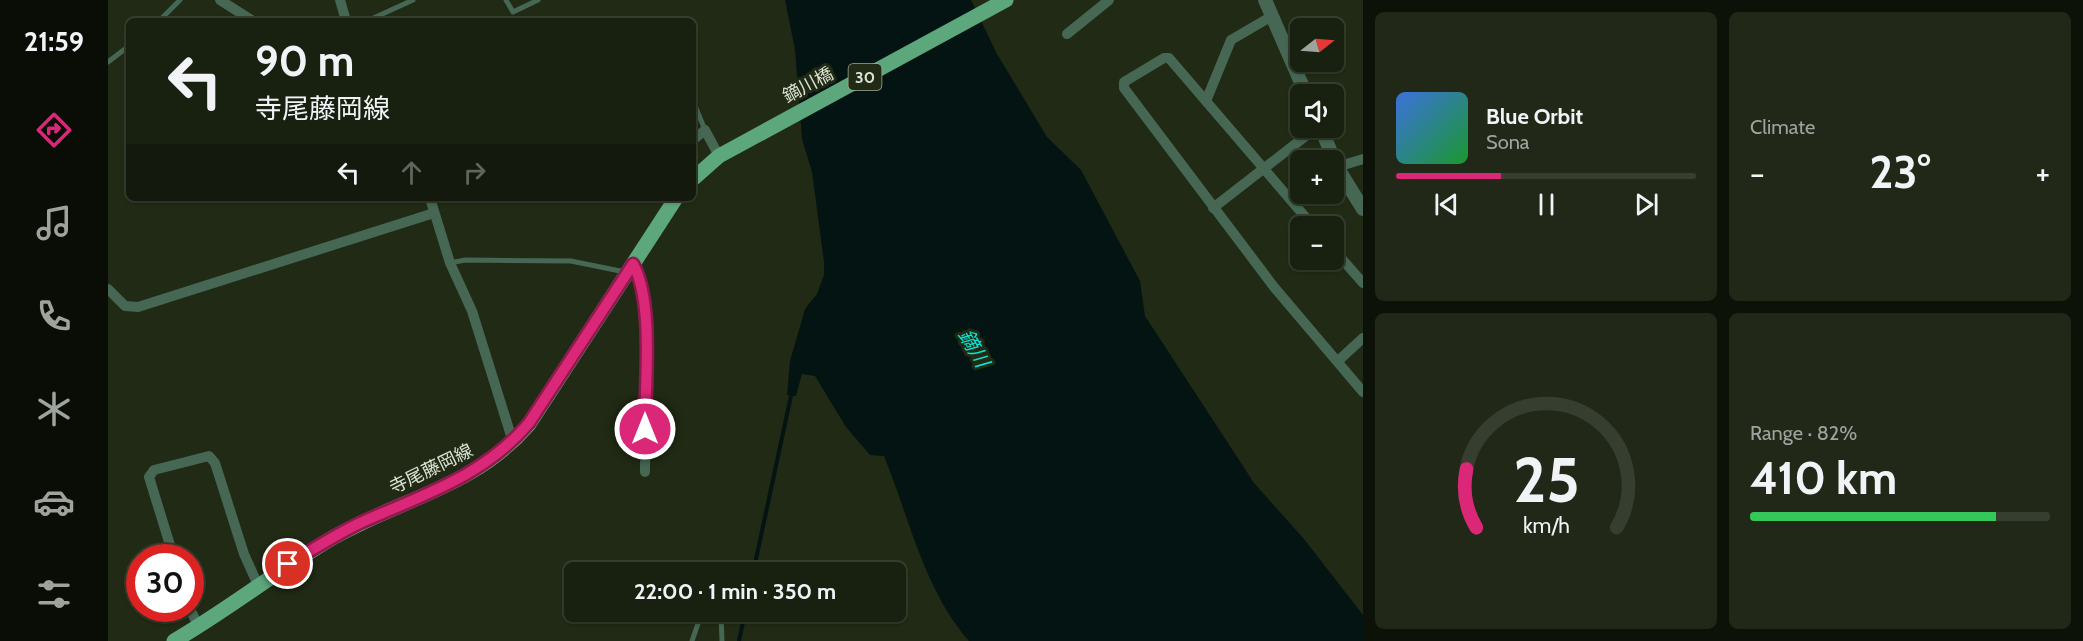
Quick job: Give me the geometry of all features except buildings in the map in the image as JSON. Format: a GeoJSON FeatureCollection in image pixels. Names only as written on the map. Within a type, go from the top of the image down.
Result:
{"type":"FeatureCollection","features":[{"type":"Feature","properties":{"kind":"main road","name":"鏑川橋"},"geometry":{"type":"LineString","coordinates":[[721,154],[1006,0]]}},
{"type":"Feature","properties":{"kind":"main road","name":"30"},"geometry":{"type":"LineString","coordinates":[[696,176],[721,154]]}},
{"type":"Feature","properties":{"kind":"main road","name":"寺尾藤岡線"},"geometry":{"type":"LineString","coordinates":[[174,641],[337,536],[464,477],[513,442],[529,423],[674,201]]}},
{"type":"Feature","properties":{"kind":"street"},"geometry":{"type":"LineString","coordinates":[[220,0],[248,18]]}},
{"type":"Feature","properties":{"kind":"street"},"geometry":{"type":"LineString","coordinates":[[340,0],[345,18]]}},
{"type":"Feature","properties":{"kind":"street"},"geometry":{"type":"LineString","coordinates":[[1067,34],[1109,0]]}},
{"type":"Feature","properties":{"kind":"street"},"geometry":{"type":"LineString","coordinates":[[1265,0],[1302,84]]}},
{"type":"Feature","properties":{"kind":"street"},"geometry":{"type":"LineString","coordinates":[[1206,101],[1231,40],[1272,16]]}},
{"type":"Feature","properties":{"kind":"street"},"geometry":{"type":"LineString","coordinates":[[1304,216],[1169,58],[1164,58],[1124,82],[1124,88],[1274,286],[1363,392]]}},
{"type":"Feature","properties":{"kind":"street"},"geometry":{"type":"LineString","coordinates":[[696,138],[705,130],[721,154]]}},
{"type":"Feature","properties":{"kind":"street"},"geometry":{"type":"LineString","coordinates":[[1214,208],[1305,138]]}},
{"type":"Feature","properties":{"kind":"street"},"geometry":{"type":"LineString","coordinates":[[1344,165],[1363,159]]}},
{"type":"Feature","properties":{"kind":"street"},"geometry":{"type":"LineString","coordinates":[[1344,178],[1363,209]]}},
{"type":"Feature","properties":{"kind":"street"},"geometry":{"type":"LineString","coordinates":[[431,201],[450,264],[472,310],[513,442]]}},
{"type":"Feature","properties":{"kind":"street"},"geometry":{"type":"LineString","coordinates":[[108,289],[125,306],[138,307],[434,213]]}},
{"type":"Feature","properties":{"kind":"street"},"geometry":{"type":"LineString","coordinates":[[1344,261],[1363,283]]}},
{"type":"Feature","properties":{"kind":"street"},"geometry":{"type":"LineString","coordinates":[[630,269],[639,274],[645,303],[645,472]]}},
{"type":"Feature","properties":{"kind":"street"},"geometry":{"type":"LineString","coordinates":[[1338,361],[1363,338]]}},
{"type":"Feature","properties":{"kind":"street"},"geometry":{"type":"LineString","coordinates":[[170,544],[149,477],[154,471],[209,456],[215,463],[244,554],[258,585]]}},
{"type":"Feature","properties":{"kind":"lane"},"geometry":{"type":"LineString","coordinates":[[162,18],[180,0]]}},
{"type":"Feature","properties":{"kind":"lane"},"geometry":{"type":"LineString","coordinates":[[374,18],[413,0]]}},
{"type":"Feature","properties":{"kind":"lane"},"geometry":{"type":"LineString","coordinates":[[506,0],[513,12],[538,0]]}},
{"type":"Feature","properties":{"kind":"lane"},"geometry":{"type":"LineString","coordinates":[[108,62],[126,48]]}},
{"type":"Feature","properties":{"kind":"lane"},"geometry":{"type":"LineString","coordinates":[[696,108],[705,130]]}},
{"type":"Feature","properties":{"kind":"lane"},"geometry":{"type":"LineString","coordinates":[[450,264],[465,260],[571,261],[630,269]]}},
{"type":"Feature","properties":{"kind":"lane"},"geometry":{"type":"LineString","coordinates":[[692,641],[699,622]]}},
{"type":"Feature","properties":{"kind":"lane"},"geometry":{"type":"LineString","coordinates":[[721,622],[722,641]]}},
{"type":"Feature","properties":{"kind":"water","name":"鏑川"},"geometry":{"type":"Polygon","coordinates":[[[785,0],[971,0],[997,54],[1047,137],[1081,170],[1140,281],[1145,316],[1254,483],[1304,539],[1363,615],[1363,641],[969,641],[953,621],[929,576],[884,456],[870,455],[846,427],[815,376],[802,374],[796,396],[787,395],[790,361],[805,309],[817,294],[824,275],[824,262],[812,172],[802,139],[795,50],[785,0]]]}},
{"type":"Feature","properties":{"kind":"waterway"},"geometry":{"type":"LineString","coordinates":[[755,562],[792,391]]}},
{"type":"Feature","properties":{"kind":"waterway"},"geometry":{"type":"LineString","coordinates":[[739,641],[743,622]]}},
{"type":"Feature","properties":{"kind":"route"},"geometry":{"type":"LineString","coordinates":[[288,564],[361,523],[464,477],[487,463],[513,442],[529,423],[633,264],[639,274],[645,303],[645,429]]}}]}
